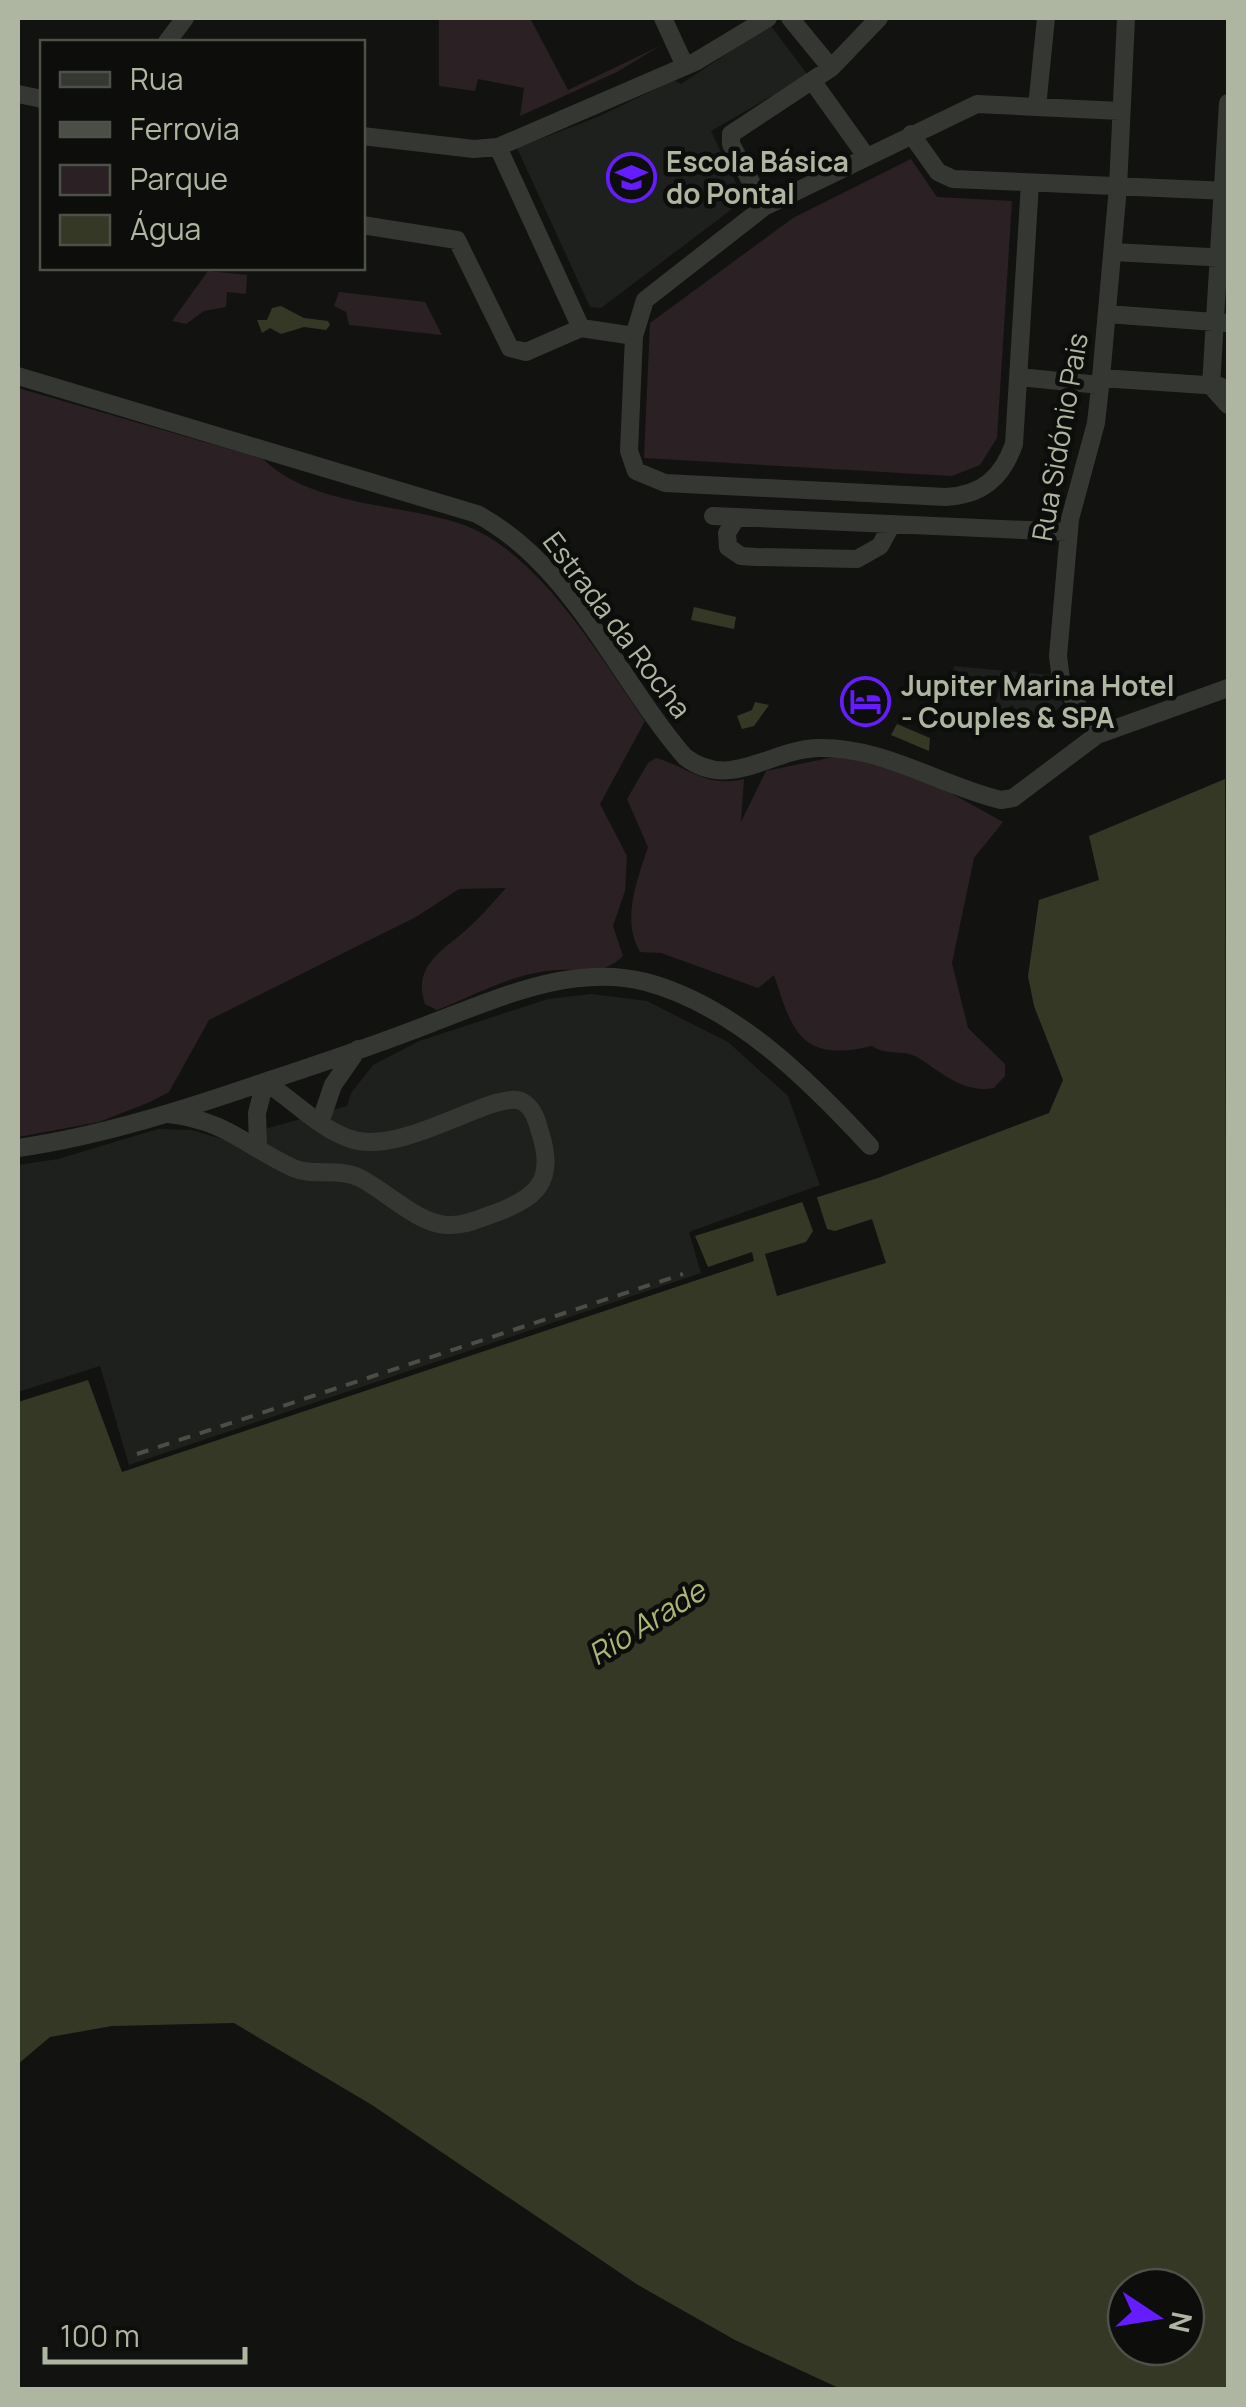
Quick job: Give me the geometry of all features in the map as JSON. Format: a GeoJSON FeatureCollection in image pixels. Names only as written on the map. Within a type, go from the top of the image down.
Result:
{"type":"FeatureCollection","features":[{"type":"Feature","properties":{"kind":"street"},"geometry":{"type":"LineString","coordinates":[[168,40],[185,18]]}},
{"type":"Feature","properties":{"kind":"street"},"geometry":{"type":"LineString","coordinates":[[664,18],[685,66]]}},
{"type":"Feature","properties":{"kind":"street"},"geometry":{"type":"LineString","coordinates":[[365,136],[498,147],[685,66],[768,18]]}},
{"type":"Feature","properties":{"kind":"street"},"geometry":{"type":"LineString","coordinates":[[790,18],[831,68]]}},
{"type":"Feature","properties":{"kind":"street"},"geometry":{"type":"LineString","coordinates":[[764,207],[731,144],[731,134],[831,68],[879,18]]}},
{"type":"Feature","properties":{"kind":"street"},"geometry":{"type":"LineString","coordinates":[[1038,107],[1046,18]]}},
{"type":"Feature","properties":{"kind":"street","name":"Rua Sidónio Pais"},"geometry":{"type":"LineString","coordinates":[[1097,735],[1069,697],[1059,670],[1069,532],[1096,423],[1108,314],[1126,18]]}},
{"type":"Feature","properties":{"kind":"street"},"geometry":{"type":"LineString","coordinates":[[813,82],[866,156]]}},
{"type":"Feature","properties":{"kind":"street"},"geometry":{"type":"LineString","coordinates":[[1228,103],[1220,386],[1228,405]]}},
{"type":"Feature","properties":{"kind":"street"},"geometry":{"type":"LineString","coordinates":[[1030,183],[1014,444],[1008,463],[982,490],[964,496],[665,483],[640,475],[632,465],[634,336],[644,300],[764,207],[977,104],[1120,112]]}},
{"type":"Feature","properties":{"kind":"street"},"geometry":{"type":"LineString","coordinates":[[910,134],[944,176],[1226,190]]}},
{"type":"Feature","properties":{"kind":"street"},"geometry":{"type":"LineString","coordinates":[[498,147],[581,328]]}},
{"type":"Feature","properties":{"kind":"street"},"geometry":{"type":"LineString","coordinates":[[365,225],[456,240],[510,348],[526,352],[581,328],[634,336]]}},
{"type":"Feature","properties":{"kind":"street"},"geometry":{"type":"LineString","coordinates":[[1113,252],[1224,257]]}},
{"type":"Feature","properties":{"kind":"street"},"geometry":{"type":"LineString","coordinates":[[1108,314],[1222,322]]}},
{"type":"Feature","properties":{"kind":"street","name":"Estrada da Rocha"},"geometry":{"type":"LineString","coordinates":[[18,376],[477,514],[497,525],[539,561],[669,738],[685,757],[704,768],[726,773],[796,750],[837,749],[922,769],[1001,800],[1022,792],[1097,735]]}},
{"type":"Feature","properties":{"kind":"street"},"geometry":{"type":"LineString","coordinates":[[1019,377],[1220,386]]}},
{"type":"Feature","properties":{"kind":"street"},"geometry":{"type":"LineString","coordinates":[[713,516],[1069,532]]}},
{"type":"Feature","properties":{"kind":"street"},"geometry":{"type":"LineString","coordinates":[[737,517],[727,533],[728,546],[741,556],[756,558],[857,559],[880,546],[892,524]]}},
{"type":"Feature","properties":{"kind":"street"},"geometry":{"type":"LineString","coordinates":[[1097,735],[1228,688]]}},
{"type":"Feature","properties":{"kind":"street"},"geometry":{"type":"LineString","coordinates":[[18,1148],[78,1140],[265,1082],[561,980],[643,981],[700,1000],[832,1105],[870,1146]]}},
{"type":"Feature","properties":{"kind":"street"},"geometry":{"type":"LineString","coordinates":[[320,1123],[332,1085],[358,1048]]}},
{"type":"Feature","properties":{"kind":"street"},"geometry":{"type":"LineString","coordinates":[[158,1113],[199,1118],[296,1169],[334,1170],[356,1176],[443,1225],[466,1223],[524,1203],[544,1176],[547,1158],[536,1117],[530,1108],[512,1099],[420,1133],[379,1143],[357,1141],[320,1123],[265,1082]]}},
{"type":"Feature","properties":{"kind":"street"},"geometry":{"type":"LineString","coordinates":[[258,1146],[257,1113],[265,1082]]}},
{"type":"Feature","properties":{"kind":"shaded area","name":"Escola Básica do Pontal"},"geometry":{"type":"Polygon","coordinates":[[[770,25],[808,75],[711,131],[744,200],[601,308],[590,307],[517,148],[600,116],[674,80],[681,84],[770,25]]]}},
{"type":"Feature","properties":{"kind":"shaded area"},"geometry":{"type":"Polygon","coordinates":[[[954,666],[1051,675],[1063,704],[1046,720],[1038,712],[1027,722],[1012,705],[1004,712],[995,704],[1001,685],[953,675],[954,666]]]}},
{"type":"Feature","properties":{"kind":"shaded area"},"geometry":{"type":"Polygon","coordinates":[[[591,994],[647,1001],[728,1042],[788,1096],[820,1185],[689,1232],[701,1273],[129,1465],[100,1366],[18,1392],[18,1165],[58,1159],[158,1129],[192,1130],[225,1140],[347,1106],[351,1093],[373,1065],[419,1041],[548,999],[591,994]]]}},
{"type":"Feature","properties":{"kind":"green space"},"geometry":{"type":"Polygon","coordinates":[[[439,18],[530,18],[568,90],[660,46],[617,72],[520,116],[524,88],[478,79],[475,91],[439,86],[439,18]]]}},
{"type":"Feature","properties":{"kind":"green space"},"geometry":{"type":"Polygon","coordinates":[[[911,159],[937,197],[1012,201],[997,438],[980,465],[952,476],[644,458],[650,323],[793,218],[911,159]]]}},
{"type":"Feature","properties":{"kind":"green space"},"geometry":{"type":"Polygon","coordinates":[[[208,271],[247,275],[246,294],[227,292],[226,307],[204,311],[186,324],[172,321],[208,271]]]}},
{"type":"Feature","properties":{"kind":"green space"},"geometry":{"type":"Polygon","coordinates":[[[339,292],[425,302],[442,335],[349,325],[346,312],[334,306],[339,292]]]}},
{"type":"Feature","properties":{"kind":"green space"},"geometry":{"type":"Polygon","coordinates":[[[18,388],[263,459],[305,486],[329,495],[458,523],[487,536],[540,579],[586,636],[645,721],[600,804],[627,856],[625,891],[613,926],[623,956],[600,969],[526,975],[437,1010],[425,1004],[422,990],[426,969],[506,888],[459,889],[416,917],[209,1020],[169,1092],[99,1122],[18,1137],[18,388]]]}},
{"type":"Feature","properties":{"kind":"green space"},"geometry":{"type":"Polygon","coordinates":[[[839,756],[922,777],[1003,822],[974,858],[952,963],[968,1028],[1005,1064],[1005,1076],[994,1088],[962,1085],[911,1055],[872,1046],[830,1050],[816,1046],[795,1028],[774,975],[758,988],[661,953],[640,952],[634,940],[631,914],[648,847],[627,799],[648,763],[656,758],[708,779],[744,779],[741,822],[766,771],[839,756]]]}},
{"type":"Feature","properties":{"kind":"water"},"geometry":{"type":"Polygon","coordinates":[[[281,306],[304,318],[328,321],[330,325],[326,330],[304,327],[281,334],[270,328],[262,333],[257,320],[267,320],[272,308],[281,306]]]}},
{"type":"Feature","properties":{"kind":"water"},"geometry":{"type":"Polygon","coordinates":[[[694,607],[736,617],[734,629],[691,620],[694,607]]]}},
{"type":"Feature","properties":{"kind":"water"},"geometry":{"type":"Polygon","coordinates":[[[755,702],[769,705],[754,726],[742,729],[737,716],[752,710],[755,702]]]}},
{"type":"Feature","properties":{"kind":"water"},"geometry":{"type":"Polygon","coordinates":[[[897,724],[930,738],[929,751],[891,735],[897,724]]]}},
{"type":"Feature","properties":{"kind":"water","name":"Rio Arade"},"geometry":{"type":"Polygon","coordinates":[[[1225,779],[1228,2389],[841,2389],[735,2340],[638,2285],[372,2105],[234,2023],[112,2026],[50,2037],[18,2064],[18,1402],[88,1380],[122,1472],[754,1261],[752,1252],[708,1267],[695,1236],[878,1178],[1049,1113],[1063,1080],[1034,1006],[1028,976],[1039,900],[1099,880],[1089,836],[1225,779]]]}},
{"type":"Feature","properties":{"kind":"pier"},"geometry":{"type":"Polygon","coordinates":[[[815,1191],[827,1229],[835,1231],[872,1219],[886,1263],[777,1296],[765,1254],[806,1242],[813,1231],[800,1196],[815,1191]]]}},
{"type":"Feature","properties":{"kind":"railway"},"geometry":{"type":"LineString","coordinates":[[137,1454],[683,1274]]}},
{"type":"Feature","properties":{"kind":"place","name":"Escola Básica do Pontal"},"geometry":{"type":"Point","coordinates":[631,178]}},
{"type":"Feature","properties":{"kind":"place","name":"Jupiter Marina Hotel - Couples & SPA"},"geometry":{"type":"Point","coordinates":[866,702]}}]}
